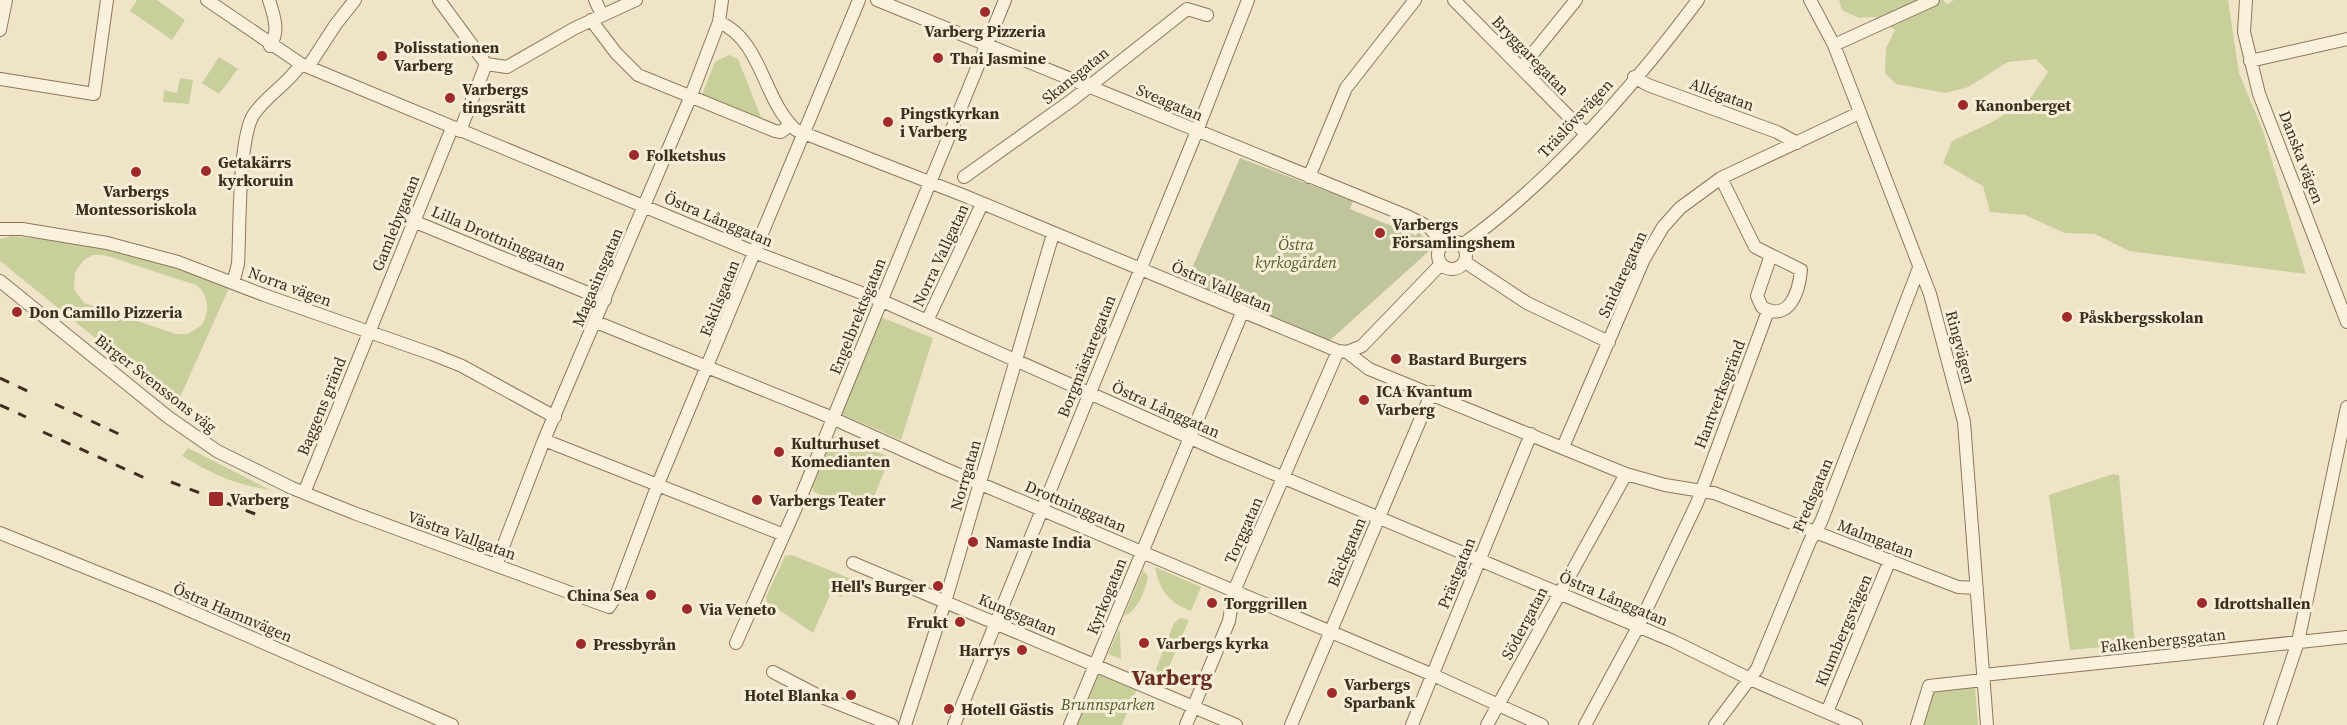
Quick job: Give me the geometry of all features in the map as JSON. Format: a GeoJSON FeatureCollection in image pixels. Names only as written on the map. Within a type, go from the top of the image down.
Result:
{"type":"FeatureCollection","features":[{"type":"Feature","properties":{"kind":"street"},"geometry":{"type":"LineString","coordinates":[[0,30],[6,0]]}},
{"type":"Feature","properties":{"kind":"street"},"geometry":{"type":"LineString","coordinates":[[0,79],[94,94],[107,0]]}},
{"type":"Feature","properties":{"kind":"street","name":"Östra Långgatan"},"geometry":{"type":"LineString","coordinates":[[207,0],[270,46],[305,66],[754,252],[880,300],[1015,362],[1284,478],[1673,640],[1750,679],[1856,725]]}},
{"type":"Feature","properties":{"kind":"street"},"geometry":{"type":"LineString","coordinates":[[269,0],[276,26],[276,38],[270,46]]}},
{"type":"Feature","properties":{"kind":"street"},"geometry":{"type":"LineString","coordinates":[[233,283],[238,264],[245,145],[249,122],[259,108],[305,66],[355,0]]}},
{"type":"Feature","properties":{"kind":"street"},"geometry":{"type":"LineString","coordinates":[[439,0],[486,64],[507,67],[597,18],[636,0]]}},
{"type":"Feature","properties":{"kind":"street"},"geometry":{"type":"LineString","coordinates":[[595,0],[597,18],[616,53],[638,75],[775,131],[784,131],[790,125],[778,108],[746,44],[729,27],[719,22]]}},
{"type":"Feature","properties":{"kind":"street","name":"Magasinsgatan"},"geometry":{"type":"LineString","coordinates":[[496,565],[544,440],[690,98],[719,22],[722,0]]}},
{"type":"Feature","properties":{"kind":"street","name":"Eskilsgatan"},"geometry":{"type":"LineString","coordinates":[[609,607],[616,596],[658,484],[859,0]]}},
{"type":"Feature","properties":{"kind":"street","name":"Sveagatan"},"geometry":{"type":"LineString","coordinates":[[877,0],[1419,222],[1429,227],[1444,244]]}},
{"type":"Feature","properties":{"kind":"street","name":"Engelbrektsgatan"},"geometry":{"type":"LineString","coordinates":[[736,643],[833,419],[1005,0]]}},
{"type":"Feature","properties":{"kind":"street","name":"Borgmästaregatan"},"geometry":{"type":"LineString","coordinates":[[954,725],[1197,131],[1248,0]]}},
{"type":"Feature","properties":{"kind":"street"},"geometry":{"type":"LineString","coordinates":[[1309,177],[1346,88],[1415,0]]}},
{"type":"Feature","properties":{"kind":"street","name":"Bryggaregatan"},"geometry":{"type":"LineString","coordinates":[[1454,0],[1585,133]]}},
{"type":"Feature","properties":{"kind":"street"},"geometry":{"type":"LineString","coordinates":[[1521,68],[1576,0]]}},
{"type":"Feature","properties":{"kind":"street","name":"Träslövsvägen"},"geometry":{"type":"LineString","coordinates":[[1462,245],[1531,187],[1585,133],[1698,0]]}},
{"type":"Feature","properties":{"kind":"street"},"geometry":{"type":"LineString","coordinates":[[1834,45],[1933,0]]}},
{"type":"Feature","properties":{"kind":"street","name":"Danska vägen"},"geometry":{"type":"LineString","coordinates":[[2246,0],[2244,32],[2259,94],[2346,314]]}},
{"type":"Feature","properties":{"kind":"street","name":"Ringvägen"},"geometry":{"type":"LineString","coordinates":[[1815,2],[1834,45],[1934,305],[1964,422],[1988,725]]}},
{"type":"Feature","properties":{"kind":"street","name":"Skansgatan"},"geometry":{"type":"LineString","coordinates":[[964,177],[1187,9],[1207,15]]}},
{"type":"Feature","properties":{"kind":"street"},"geometry":{"type":"LineString","coordinates":[[2250,61],[2347,39]]}},
{"type":"Feature","properties":{"kind":"street","name":"Gamlebygatan"},"geometry":{"type":"LineString","coordinates":[[369,332],[413,221],[486,64]]}},
{"type":"Feature","properties":{"kind":"street","name":"Allégatan"},"geometry":{"type":"LineString","coordinates":[[1634,77],[1648,85],[1777,132],[1797,143]]}},
{"type":"Feature","properties":{"kind":"street","name":"Snidaregatan"},"geometry":{"type":"LineString","coordinates":[[1563,447],[1644,259],[1663,227],[1680,208],[1721,178],[1859,113]]}},
{"type":"Feature","properties":{"kind":"street","name":"Östra Vallgatan"},"geometry":{"type":"LineString","coordinates":[[790,125],[802,133],[982,204],[1242,313],[1342,352],[1369,369],[1432,392],[1626,474]]}},
{"type":"Feature","properties":{"kind":"street"},"geometry":{"type":"LineString","coordinates":[[1721,178],[1755,247],[1771,255],[1801,270],[1787,308],[1776,313],[1762,307],[1757,296],[1771,255]]}},
{"type":"Feature","properties":{"kind":"street","name":"Norra Vallgatan"},"geometry":{"type":"LineString","coordinates":[[927,321],[982,204]]}},
{"type":"Feature","properties":{"kind":"street","name":"Lilla Drottninggatan"},"geometry":{"type":"LineString","coordinates":[[413,221],[605,300]]}},
{"type":"Feature","properties":{"kind":"street","name":"Norra vägen"},"geometry":{"type":"LineString","coordinates":[[0,229],[22,229],[124,246],[178,262],[462,366],[555,417]]}},
{"type":"Feature","properties":{"kind":"street","name":"Norrgatan"},"geometry":{"type":"LineString","coordinates":[[904,725],[945,602],[1053,234]]}},
{"type":"Feature","properties":{"kind":"street"},"geometry":{"type":"LineString","coordinates":[[1455,241],[1462,245],[1467,255],[1465,262],[1459,268],[1451,269],[1441,264],[1438,255],[1444,244],[1455,241]]}},
{"type":"Feature","properties":{"kind":"street"},"geometry":{"type":"LineString","coordinates":[[1465,262],[1527,303],[1609,342]]}},
{"type":"Feature","properties":{"kind":"street"},"geometry":{"type":"LineString","coordinates":[[1342,352],[1362,346],[1441,264]]}},
{"type":"Feature","properties":{"kind":"street","name":"Fredsgatan"},"geometry":{"type":"LineString","coordinates":[[1715,725],[1757,669],[1815,532],[1919,268]]}},
{"type":"Feature","properties":{"kind":"street","name":"Birger Svenssons väg"},"geometry":{"type":"LineString","coordinates":[[0,281],[175,423],[217,451],[304,493]]}},
{"type":"Feature","properties":{"kind":"street","name":"Hantverksgränd"},"geometry":{"type":"LineString","coordinates":[[1585,725],[1638,627],[1701,490],[1768,311]]}},
{"type":"Feature","properties":{"kind":"street","name":"Kyrkogatan"},"geometry":{"type":"LineString","coordinates":[[1070,725],[1242,313]]}},
{"type":"Feature","properties":{"kind":"street","name":"Drottninggatan"},"geometry":{"type":"LineString","coordinates":[[596,322],[833,419],[1432,675],[1542,725]]}},
{"type":"Feature","properties":{"kind":"street","name":"Baggens gränd"},"geometry":{"type":"LineString","coordinates":[[304,493],[369,332]]}},
{"type":"Feature","properties":{"kind":"street","name":"Torggatan"},"geometry":{"type":"LineString","coordinates":[[1186,725],[1229,621],[1234,591],[1342,352]]}},
{"type":"Feature","properties":{"kind":"street","name":"Bäckgatan"},"geometry":{"type":"LineString","coordinates":[[1291,725],[1432,392]]}},
{"type":"Feature","properties":{"kind":"street"},"geometry":{"type":"LineString","coordinates":[[2270,725],[2298,642],[2347,407]]}},
{"type":"Feature","properties":{"kind":"street","name":"Prästgatan"},"geometry":{"type":"LineString","coordinates":[[1412,725],[1531,434]]}},
{"type":"Feature","properties":{"kind":"street"},"geometry":{"type":"LineString","coordinates":[[544,440],[783,535]]}},
{"type":"Feature","properties":{"kind":"street","name":"Malmgatan"},"geometry":{"type":"LineString","coordinates":[[1626,474],[1665,485],[1701,490],[1958,587],[1977,588]]}},
{"type":"Feature","properties":{"kind":"street","name":"Södergatan"},"geometry":{"type":"LineString","coordinates":[[1487,725],[1626,474]]}},
{"type":"Feature","properties":{"kind":"street","name":"Västra Vallgatan"},"geometry":{"type":"LineString","coordinates":[[304,493],[609,607]]}},
{"type":"Feature","properties":{"kind":"street","name":"Östra Hamnvägen"},"geometry":{"type":"LineString","coordinates":[[0,533],[160,598],[452,725]]}},
{"type":"Feature","properties":{"kind":"street","name":"Klumbergsvägen"},"geometry":{"type":"LineString","coordinates":[[1827,712],[1890,560]]}},
{"type":"Feature","properties":{"kind":"street","name":"Kungsgatan"},"geometry":{"type":"LineString","coordinates":[[853,562],[1236,725]]}},
{"type":"Feature","properties":{"kind":"street","name":"Falkenbergsgatan"},"geometry":{"type":"LineString","coordinates":[[1917,725],[1929,686],[1983,677],[2347,637]]}},
{"type":"Feature","properties":{"kind":"street"},"geometry":{"type":"LineString","coordinates":[[773,672],[819,696],[892,725]]}},
{"type":"Feature","properties":{"kind":"green space"},"geometry":{"type":"Polygon","coordinates":[[[137,0],[157,0],[185,20],[172,40],[130,11],[137,0]]]}},
{"type":"Feature","properties":{"kind":"green space"},"geometry":{"type":"Polygon","coordinates":[[[1839,0],[1943,0],[1947,4],[1954,0],[2228,0],[2239,73],[2263,131],[2306,274],[2129,251],[2095,234],[2065,233],[2025,215],[1990,212],[1983,186],[1943,163],[1952,141],[1990,123],[2029,100],[2048,72],[2036,59],[2008,62],[1968,87],[1946,93],[1896,84],[1885,73],[1886,48],[1895,30],[1874,17],[1859,18],[1842,10],[1839,0]]]}},
{"type":"Feature","properties":{"kind":"green space"},"geometry":{"type":"Polygon","coordinates":[[[729,55],[738,59],[763,122],[701,97],[715,62],[729,55]]]}},
{"type":"Feature","properties":{"kind":"green space"},"geometry":{"type":"Polygon","coordinates":[[[219,57],[238,69],[219,94],[202,83],[219,57]]]}},
{"type":"Feature","properties":{"kind":"green space"},"geometry":{"type":"Polygon","coordinates":[[[180,78],[193,80],[189,104],[163,102],[164,90],[177,93],[180,78]]]}},
{"type":"Feature","properties":{"kind":"green space","name":"Östra kyrkogården"},"geometry":{"type":"Polygon","coordinates":[[[1240,158],[1353,201],[1350,209],[1416,236],[1418,231],[1430,246],[1429,251],[1328,342],[1186,282],[1240,158]]]}},
{"type":"Feature","properties":{"kind":"green space"},"geometry":{"type":"Polygon","coordinates":[[[12,236],[92,245],[171,265],[229,288],[177,404],[0,261],[0,239],[12,236]],[[93,255],[84,260],[75,272],[74,289],[84,303],[176,334],[188,334],[202,325],[207,304],[204,294],[196,285],[104,255],[93,255]]]}},
{"type":"Feature","properties":{"kind":"green space"},"geometry":{"type":"Polygon","coordinates":[[[878,316],[933,338],[901,440],[839,413],[878,316]]]}},
{"type":"Feature","properties":{"kind":"green space"},"geometry":{"type":"Polygon","coordinates":[[[837,436],[890,457],[870,507],[840,495],[835,501],[814,492],[812,486],[833,438],[837,436]]]}},
{"type":"Feature","properties":{"kind":"green space"},"geometry":{"type":"Polygon","coordinates":[[[188,448],[270,490],[234,482],[204,468],[182,456],[188,448]]]}},
{"type":"Feature","properties":{"kind":"green space"},"geometry":{"type":"Polygon","coordinates":[[[2113,474],[2119,475],[2135,644],[2070,650],[2049,495],[2113,474]]]}},
{"type":"Feature","properties":{"kind":"green space"},"geometry":{"type":"Polygon","coordinates":[[[792,555],[849,578],[842,597],[831,593],[813,633],[767,602],[766,597],[785,556],[792,555]]]}},
{"type":"Feature","properties":{"kind":"green space"},"geometry":{"type":"Polygon","coordinates":[[[1155,567],[1201,587],[1191,611],[1176,604],[1166,595],[1155,567]]]}},
{"type":"Feature","properties":{"kind":"green space"},"geometry":{"type":"Polygon","coordinates":[[[1143,570],[1148,576],[1143,593],[1137,605],[1124,616],[1143,570]]]}},
{"type":"Feature","properties":{"kind":"green space"},"geometry":{"type":"Polygon","coordinates":[[[1180,618],[1189,620],[1165,676],[1156,669],[1174,623],[1180,618]]]}},
{"type":"Feature","properties":{"kind":"green space"},"geometry":{"type":"Polygon","coordinates":[[[1119,629],[1120,633],[1121,659],[1108,654],[1119,629]]]}},
{"type":"Feature","properties":{"kind":"green space","name":"Brunnsparken"},"geometry":{"type":"Polygon","coordinates":[[[1098,674],[1137,689],[1122,725],[1077,725],[1098,674]]]}},
{"type":"Feature","properties":{"kind":"green space"},"geometry":{"type":"Polygon","coordinates":[[[1975,687],[1978,725],[1922,725],[1933,690],[1975,687]]]}},
{"type":"Feature","properties":{"kind":"railway"},"geometry":{"type":"LineString","coordinates":[[0,378],[36,395]]}},
{"type":"Feature","properties":{"kind":"railway"},"geometry":{"type":"LineString","coordinates":[[55,404],[121,435]]}},
{"type":"Feature","properties":{"kind":"railway"},"geometry":{"type":"LineString","coordinates":[[0,405],[26,417]]}},
{"type":"Feature","properties":{"kind":"railway"},"geometry":{"type":"LineString","coordinates":[[43,432],[147,479]]}},
{"type":"Feature","properties":{"kind":"railway"},"geometry":{"type":"LineString","coordinates":[[171,482],[263,517]]}},
{"type":"Feature","properties":{"kind":"place","name":"Varberg Pizzeria"},"geometry":{"type":"Point","coordinates":[985,12]}},
{"type":"Feature","properties":{"kind":"place","name":"Polisstationen Varberg"},"geometry":{"type":"Point","coordinates":[382,56]}},
{"type":"Feature","properties":{"kind":"place","name":"Thai Jasmine"},"geometry":{"type":"Point","coordinates":[938,58]}},
{"type":"Feature","properties":{"kind":"place","name":"Varbergs tingsrätt"},"geometry":{"type":"Point","coordinates":[450,98]}},
{"type":"Feature","properties":{"kind":"place","name":"Kanonberget"},"geometry":{"type":"Point","coordinates":[1963,105]}},
{"type":"Feature","properties":{"kind":"place","name":"Pingstkyrkan i Varberg"},"geometry":{"type":"Point","coordinates":[888,122]}},
{"type":"Feature","properties":{"kind":"place","name":"Folketshus"},"geometry":{"type":"Point","coordinates":[634,155]}},
{"type":"Feature","properties":{"kind":"place","name":"Getakärrs kyrkoruin"},"geometry":{"type":"Point","coordinates":[206,171]}},
{"type":"Feature","properties":{"kind":"place","name":"Varbergs Montessoriskola"},"geometry":{"type":"Point","coordinates":[136,172]}},
{"type":"Feature","properties":{"kind":"place","name":"Varbergs Församlingshem"},"geometry":{"type":"Point","coordinates":[1380,233]}},
{"type":"Feature","properties":{"kind":"place","name":"Don Camillo Pizzeria"},"geometry":{"type":"Point","coordinates":[17,312]}},
{"type":"Feature","properties":{"kind":"place","name":"Påskbergsskolan"},"geometry":{"type":"Point","coordinates":[2067,317]}},
{"type":"Feature","properties":{"kind":"place","name":"Bastard Burgers"},"geometry":{"type":"Point","coordinates":[1396,359]}},
{"type":"Feature","properties":{"kind":"place","name":"ICA Kvantum Varberg"},"geometry":{"type":"Point","coordinates":[1364,400]}},
{"type":"Feature","properties":{"kind":"place","name":"Kulturhuset Komedianten"},"geometry":{"type":"Point","coordinates":[779,452]}},
{"type":"Feature","properties":{"kind":"place","name":"Varberg"},"geometry":{"type":"Point","coordinates":[216,499]}},
{"type":"Feature","properties":{"kind":"place","name":"Varbergs Teater"},"geometry":{"type":"Point","coordinates":[757,500]}},
{"type":"Feature","properties":{"kind":"place","name":"Namaste India"},"geometry":{"type":"Point","coordinates":[973,542]}},
{"type":"Feature","properties":{"kind":"place","name":"Hell's Burger"},"geometry":{"type":"Point","coordinates":[938,586]}},
{"type":"Feature","properties":{"kind":"place","name":"China Sea"},"geometry":{"type":"Point","coordinates":[651,595]}},
{"type":"Feature","properties":{"kind":"place","name":"Torggrillen"},"geometry":{"type":"Point","coordinates":[1212,603]}},
{"type":"Feature","properties":{"kind":"place","name":"Idrottshallen"},"geometry":{"type":"Point","coordinates":[2202,603]}},
{"type":"Feature","properties":{"kind":"place","name":"Via Veneto"},"geometry":{"type":"Point","coordinates":[687,609]}},
{"type":"Feature","properties":{"kind":"place","name":"Frukt"},"geometry":{"type":"Point","coordinates":[960,622]}},
{"type":"Feature","properties":{"kind":"place","name":"Varbergs kyrka"},"geometry":{"type":"Point","coordinates":[1144,643]}},
{"type":"Feature","properties":{"kind":"place","name":"Pressbyrån"},"geometry":{"type":"Point","coordinates":[581,644]}},
{"type":"Feature","properties":{"kind":"place","name":"Harrys"},"geometry":{"type":"Point","coordinates":[1022,650]}},
{"type":"Feature","properties":{"kind":"place","name":"Varbergs Sparbank"},"geometry":{"type":"Point","coordinates":[1332,693]}},
{"type":"Feature","properties":{"kind":"place","name":"Hotel Blanka"},"geometry":{"type":"Point","coordinates":[851,695]}},
{"type":"Feature","properties":{"kind":"place","name":"Hotell Gästis"},"geometry":{"type":"Point","coordinates":[949,709]}},
{"type":"Feature","properties":{"kind":"district","name":"Varberg"},"geometry":{"type":"Point","coordinates":[1172,677]}}]}
